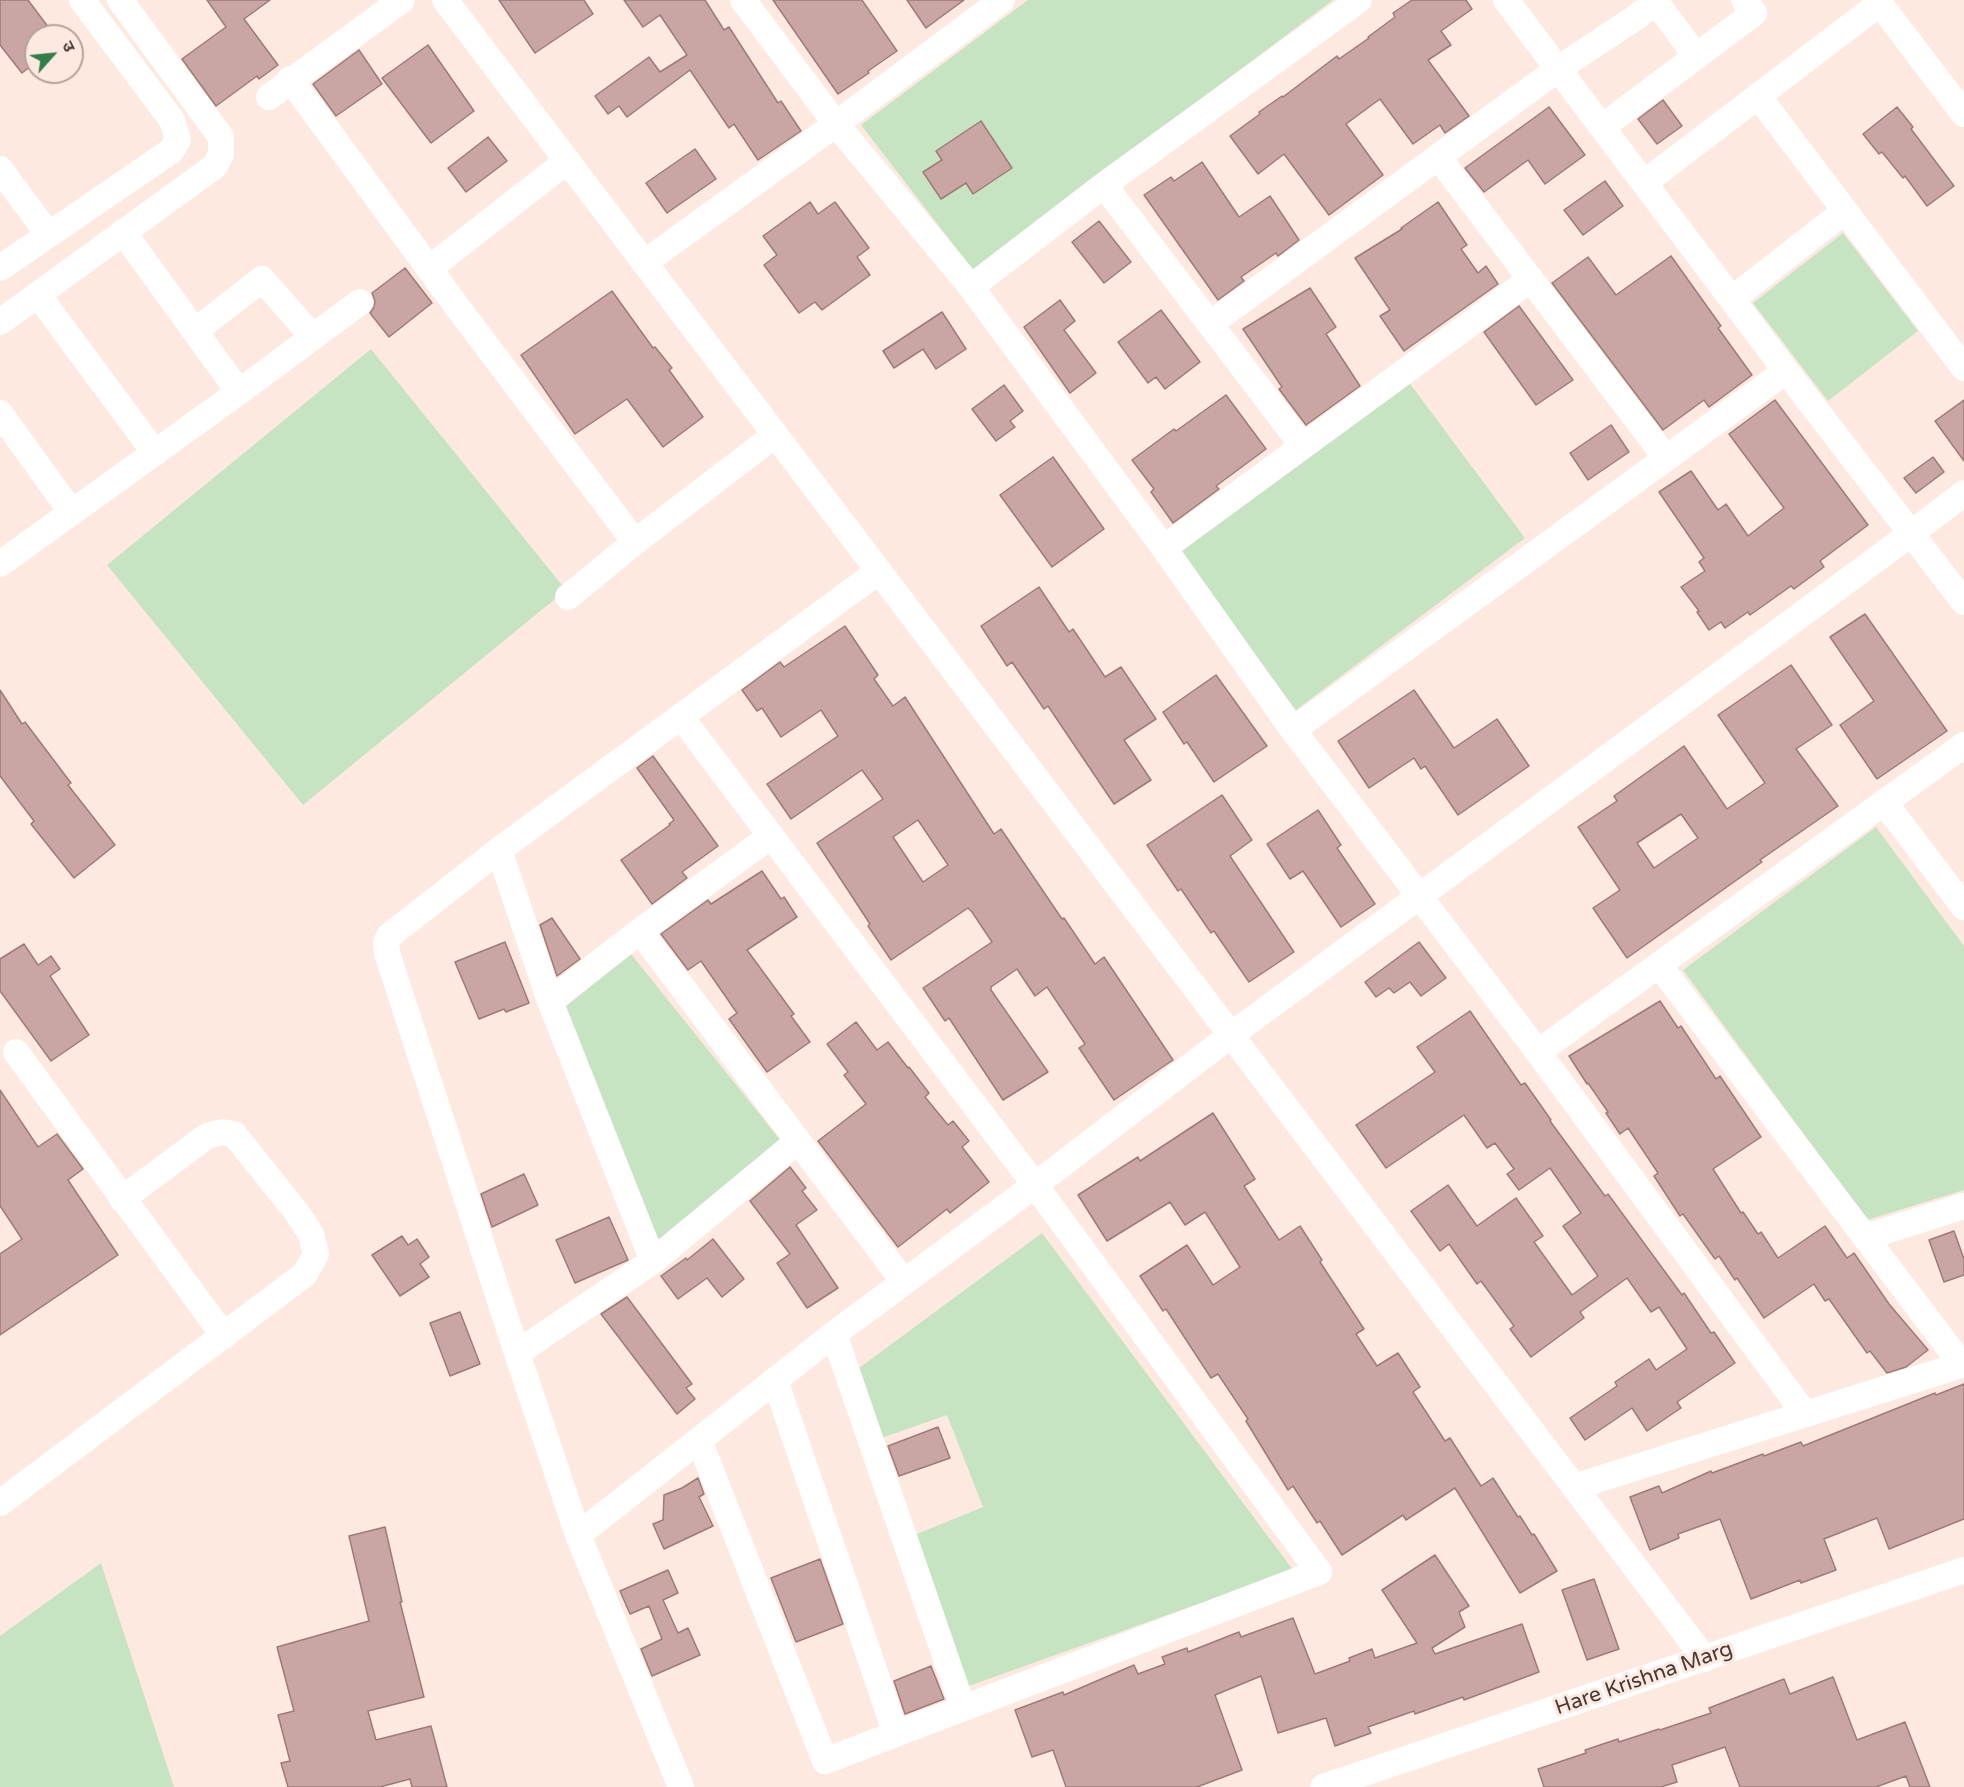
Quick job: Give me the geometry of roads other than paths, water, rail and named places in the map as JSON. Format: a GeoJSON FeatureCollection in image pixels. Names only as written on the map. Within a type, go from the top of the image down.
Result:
{"type":"FeatureCollection","features":[{"type":"Feature","properties":{"kind":"street"},"geometry":{"type":"LineString","coordinates":[[0,268],[171,151],[178,140],[172,120],[82,0]]}},
{"type":"Feature","properties":{"kind":"street"},"geometry":{"type":"LineString","coordinates":[[269,97],[402,0]]}},
{"type":"Feature","properties":{"kind":"street"},"geometry":{"type":"LineString","coordinates":[[445,0],[1704,1659]]}},
{"type":"Feature","properties":{"kind":"street"},"geometry":{"type":"LineString","coordinates":[[742,0],[836,124],[971,287],[1164,549],[1293,730],[1538,1052],[1805,1414]]}},
{"type":"Feature","properties":{"kind":"street"},"geometry":{"type":"LineString","coordinates":[[644,262],[836,124],[1002,0]]}},
{"type":"Feature","properties":{"kind":"street"},"geometry":{"type":"LineString","coordinates":[[971,287],[1104,184],[1359,0]]}},
{"type":"Feature","properties":{"kind":"street"},"geometry":{"type":"LineString","coordinates":[[1506,0],[1964,602]]}},
{"type":"Feature","properties":{"kind":"street"},"geometry":{"type":"LineString","coordinates":[[1602,127],[1754,13],[1744,0]]}},
{"type":"Feature","properties":{"kind":"street"},"geometry":{"type":"LineString","coordinates":[[1210,324],[1558,69],[1656,1],[1696,56]]}},
{"type":"Feature","properties":{"kind":"street"},"geometry":{"type":"LineString","coordinates":[[1644,183],[1878,2],[1964,114]]}},
{"type":"Feature","properties":{"kind":"street"},"geometry":{"type":"LineString","coordinates":[[0,322],[215,166],[221,154],[221,137],[132,4]]}},
{"type":"Feature","properties":{"kind":"street"},"geometry":{"type":"LineString","coordinates":[[291,79],[461,312],[636,542]]}},
{"type":"Feature","properties":{"kind":"street"},"geometry":{"type":"LineString","coordinates":[[1758,96],[1964,368]]}},
{"type":"Feature","properties":{"kind":"street"},"geometry":{"type":"LineString","coordinates":[[1438,157],[1666,458]]}},
{"type":"Feature","properties":{"kind":"street"},"geometry":{"type":"LineString","coordinates":[[430,267],[567,161]]}},
{"type":"Feature","properties":{"kind":"street"},"geometry":{"type":"LineString","coordinates":[[0,169],[48,234]]}},
{"type":"Feature","properties":{"kind":"street"},"geometry":{"type":"LineString","coordinates":[[1104,184],[1303,446]]}},
{"type":"Feature","properties":{"kind":"street"},"geometry":{"type":"LineString","coordinates":[[1732,299],[1845,211]]}},
{"type":"Feature","properties":{"kind":"street"},"geometry":{"type":"LineString","coordinates":[[123,232],[239,392]]}},
{"type":"Feature","properties":{"kind":"street"},"geometry":{"type":"LineString","coordinates":[[195,331],[262,279],[313,337]]}},
{"type":"Feature","properties":{"kind":"street"},"geometry":{"type":"LineString","coordinates":[[1164,549],[1531,279]]}},
{"type":"Feature","properties":{"kind":"street"},"geometry":{"type":"LineString","coordinates":[[38,295],[155,453]]}},
{"type":"Feature","properties":{"kind":"street"},"geometry":{"type":"LineString","coordinates":[[0,564],[360,302]]}},
{"type":"Feature","properties":{"kind":"street"},"geometry":{"type":"LineString","coordinates":[[1293,730],[1786,370]]}},
{"type":"Feature","properties":{"kind":"street"},"geometry":{"type":"LineString","coordinates":[[0,413],[72,513]]}},
{"type":"Feature","properties":{"kind":"street"},"geometry":{"type":"LineString","coordinates":[[568,597],[775,435]]}},
{"type":"Feature","properties":{"kind":"street"},"geometry":{"type":"LineString","coordinates":[[578,1535],[834,1334],[1035,1185],[1231,1035],[1964,493]]}},
{"type":"Feature","properties":{"kind":"street"},"geometry":{"type":"LineString","coordinates":[[681,1787],[578,1535],[387,953],[386,943],[389,936],[499,850],[879,571]]}},
{"type":"Feature","properties":{"kind":"street"},"geometry":{"type":"LineString","coordinates":[[681,717],[1035,1185],[1319,1572],[825,1761],[699,1440]]}},
{"type":"Feature","properties":{"kind":"street"},"geometry":{"type":"LineString","coordinates":[[1538,1052],[1964,745]]}},
{"type":"Feature","properties":{"kind":"street"},"geometry":{"type":"LineString","coordinates":[[1884,802],[1964,907]]}},
{"type":"Feature","properties":{"kind":"street"},"geometry":{"type":"LineString","coordinates":[[550,1001],[640,931],[771,836]]}},
{"type":"Feature","properties":{"kind":"street"},"geometry":{"type":"LineString","coordinates":[[499,850],[550,1001],[653,1261]]}},
{"type":"Feature","properties":{"kind":"street"},"geometry":{"type":"LineString","coordinates":[[640,931],[904,1282]]}},
{"type":"Feature","properties":{"kind":"street"},"geometry":{"type":"LineString","coordinates":[[1574,1487],[1963,1364],[1659,965]]}},
{"type":"Feature","properties":{"kind":"street"},"geometry":{"type":"LineString","coordinates":[[16,1052],[224,1336]]}},
{"type":"Feature","properties":{"kind":"street"},"geometry":{"type":"LineString","coordinates":[[0,1503],[305,1274],[316,1254],[311,1234],[298,1214],[234,1134],[222,1132],[207,1136],[122,1199]]}},
{"type":"Feature","properties":{"kind":"street"},"geometry":{"type":"LineString","coordinates":[[517,1353],[653,1261],[798,1141]]}},
{"type":"Feature","properties":{"kind":"street"},"geometry":{"type":"LineString","coordinates":[[1866,1237],[1964,1206]]}},
{"type":"Feature","properties":{"kind":"street"},"geometry":{"type":"LineString","coordinates":[[834,1334],[963,1708]]}},
{"type":"Feature","properties":{"kind":"street"},"geometry":{"type":"LineString","coordinates":[[775,1380],[896,1734]]}},
{"type":"Feature","properties":{"kind":"street","name":"Hare Krishna Marg"},"geometry":{"type":"LineString","coordinates":[[1323,1787],[1354,1782],[1964,1570]]}}]}
